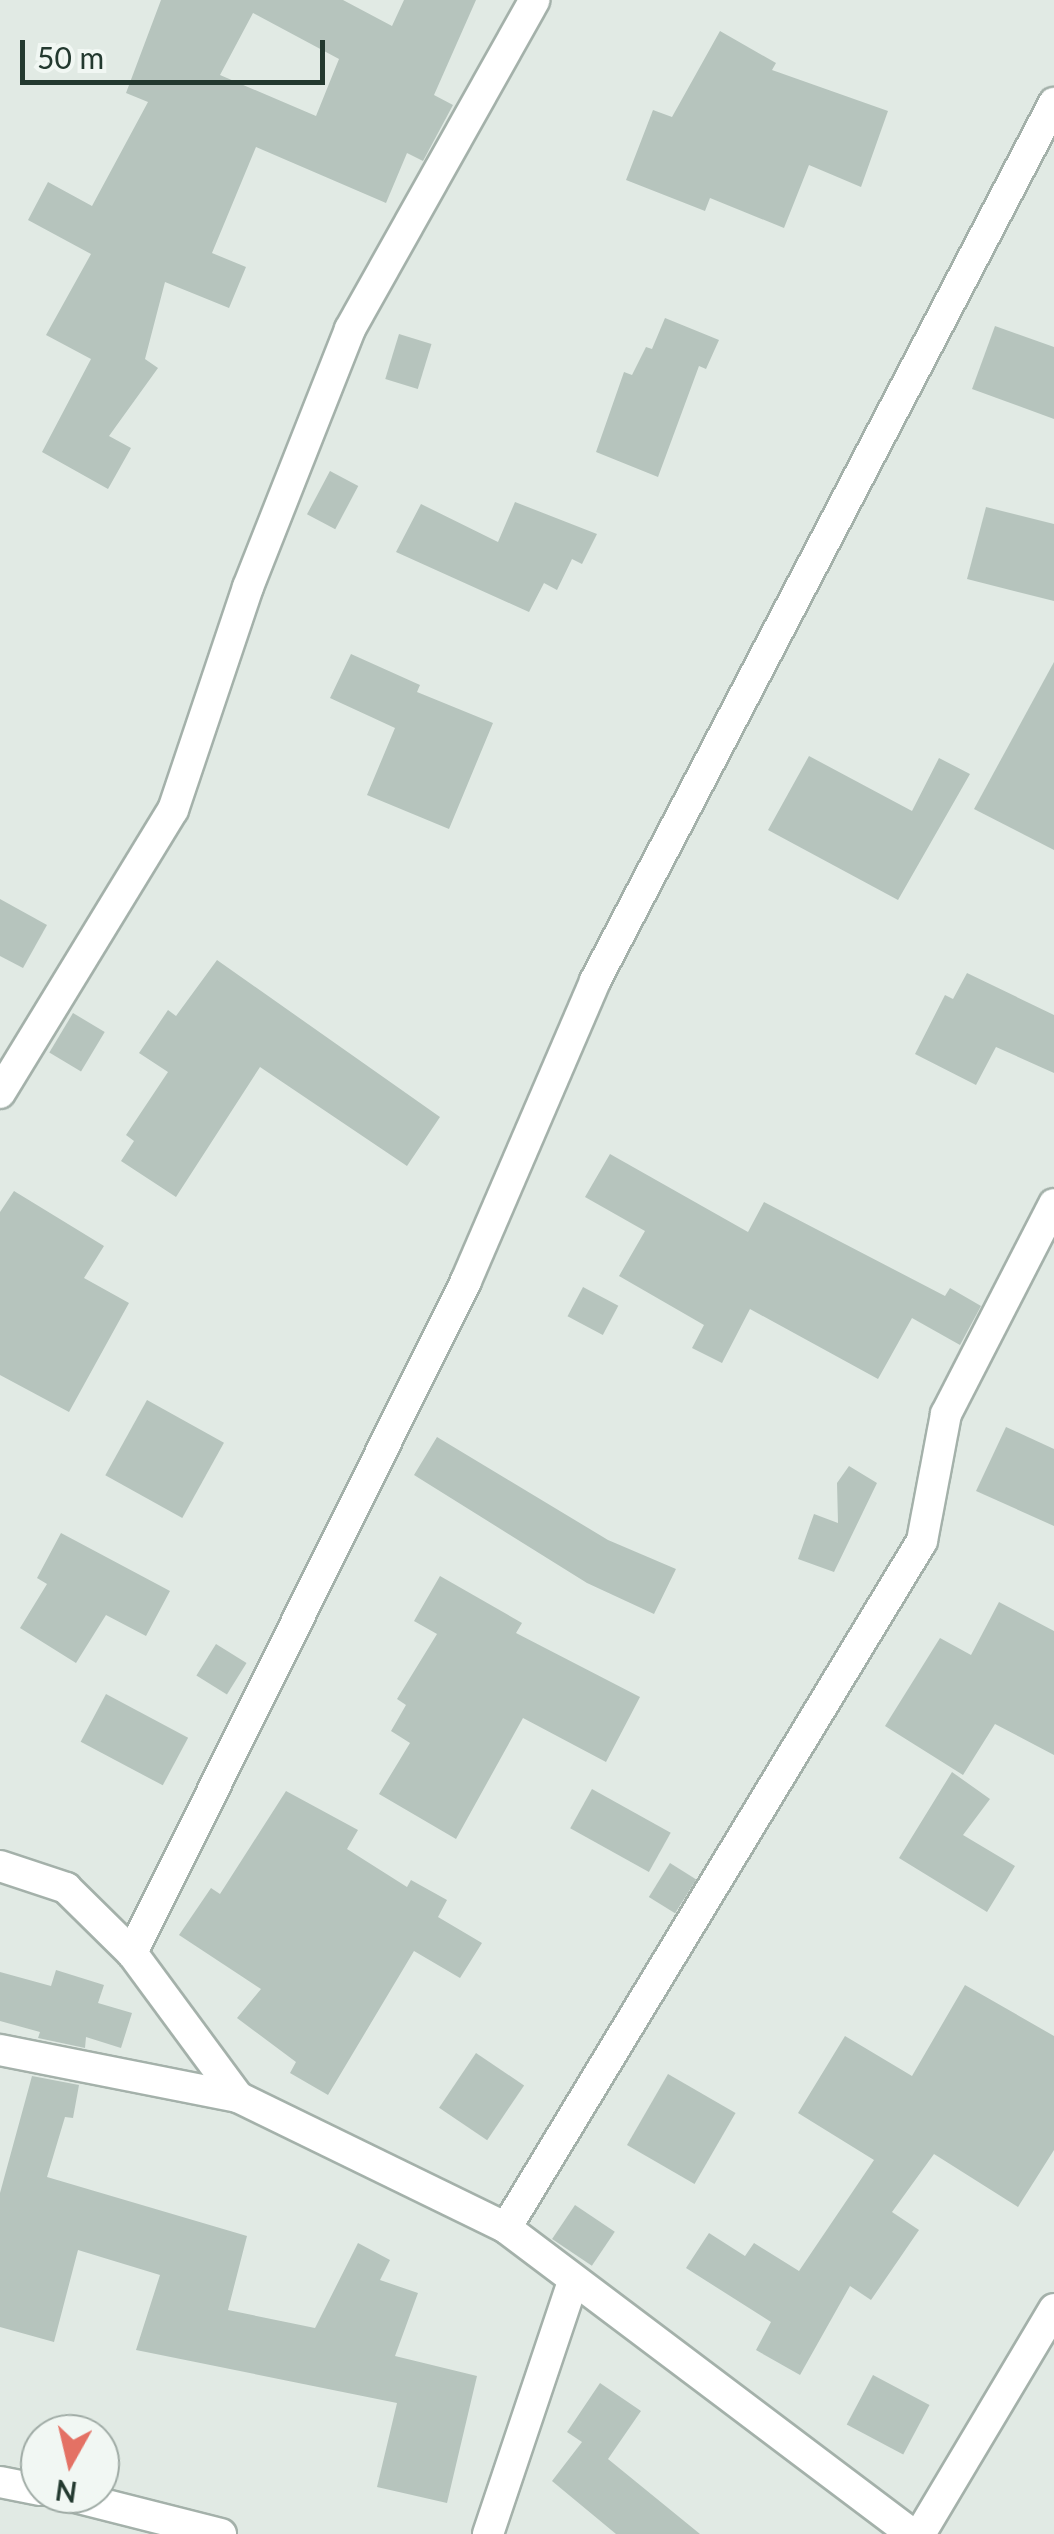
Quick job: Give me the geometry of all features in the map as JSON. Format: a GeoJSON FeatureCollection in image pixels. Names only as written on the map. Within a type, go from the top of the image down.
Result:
{"type":"FeatureCollection","features":[{"type":"Feature","properties":{"kind":"street"},"geometry":{"type":"LineString","coordinates":[[0,1094],[173,810],[248,587],[350,330],[536,0]]}},
{"type":"Feature","properties":{"kind":"street"},"geometry":{"type":"LineString","coordinates":[[132,1953],[466,1282],[594,981],[1054,104]]}},
{"type":"Feature","properties":{"kind":"street"},"geometry":{"type":"LineString","coordinates":[[506,2228],[922,1542],[946,1414],[1054,1204]]}},
{"type":"Feature","properties":{"kind":"street"},"geometry":{"type":"LineString","coordinates":[[0,1866],[66,1888],[132,1953],[238,2098]]}},
{"type":"Feature","properties":{"kind":"street"},"geometry":{"type":"LineString","coordinates":[[0,2050],[238,2098],[506,2228],[912,2534]]}},
{"type":"Feature","properties":{"kind":"street"},"geometry":{"type":"LineString","coordinates":[[488,2534],[573,2281]]}},
{"type":"Feature","properties":{"kind":"street"},"geometry":{"type":"LineString","coordinates":[[920,2534],[1054,2309]]}},
{"type":"Feature","properties":{"kind":"street"},"geometry":{"type":"LineString","coordinates":[[120,2508],[221,2534]]}},
{"type":"Feature","properties":{"kind":"building"},"geometry":{"type":"Polygon","coordinates":[[[161,0],[343,0],[392,26],[404,0],[476,0],[434,95],[453,105],[423,161],[407,153],[386,203],[256,147],[212,253],[246,267],[229,308],[165,282],[145,359],[158,368],[109,436],[131,448],[108,489],[42,452],[91,359],[46,335],[91,254],[28,220],[48,182],[92,206],[148,102],[126,93],[161,0]],[[253,13],[220,75],[316,116],[339,59],[253,13]]]}},
{"type":"Feature","properties":{"kind":"building"},"geometry":{"type":"Polygon","coordinates":[[[720,31],[776,63],[772,70],[888,111],[861,187],[809,165],[784,228],[710,198],[705,211],[626,180],[653,110],[672,117],[720,31]]]}},
{"type":"Feature","properties":{"kind":"building"},"geometry":{"type":"Polygon","coordinates":[[[665,318],[719,340],[706,369],[699,366],[658,477],[596,452],[624,372],[632,375],[646,347],[652,349],[665,318]]]}},
{"type":"Feature","properties":{"kind":"building"},"geometry":{"type":"Polygon","coordinates":[[[995,326],[1054,347],[1054,419],[972,389],[995,326]]]}},
{"type":"Feature","properties":{"kind":"building"},"geometry":{"type":"Polygon","coordinates":[[[399,334],[432,344],[418,389],[385,379],[399,334]]]}},
{"type":"Feature","properties":{"kind":"building"},"geometry":{"type":"Polygon","coordinates":[[[330,471],[358,486],[335,529],[307,514],[330,471]]]}},
{"type":"Feature","properties":{"kind":"building"},"geometry":{"type":"Polygon","coordinates":[[[515,502],[597,534],[582,564],[572,559],[557,590],[544,583],[529,612],[396,552],[421,504],[498,542],[515,502]]]}},
{"type":"Feature","properties":{"kind":"building"},"geometry":{"type":"Polygon","coordinates":[[[986,507],[1054,524],[1054,601],[967,579],[986,507]]]}},
{"type":"Feature","properties":{"kind":"building"},"geometry":{"type":"Polygon","coordinates":[[[351,654],[420,685],[417,692],[493,723],[449,829],[367,795],[395,728],[330,698],[351,654]]]}},
{"type":"Feature","properties":{"kind":"building"},"geometry":{"type":"Polygon","coordinates":[[[1054,662],[1054,850],[974,809],[1054,662]]]}},
{"type":"Feature","properties":{"kind":"building"},"geometry":{"type":"Polygon","coordinates":[[[809,756],[912,811],[939,758],[970,774],[898,900],[768,830],[809,756]]]}},
{"type":"Feature","properties":{"kind":"building"},"geometry":{"type":"Polygon","coordinates":[[[0,899],[47,925],[23,968],[0,956],[0,899]]]}},
{"type":"Feature","properties":{"kind":"building"},"geometry":{"type":"Polygon","coordinates":[[[217,960],[440,1117],[407,1166],[260,1067],[176,1197],[121,1161],[134,1141],[126,1135],[168,1072],[139,1053],[168,1010],[176,1016],[217,960]]]}},
{"type":"Feature","properties":{"kind":"building"},"geometry":{"type":"Polygon","coordinates":[[[967,973],[1054,1015],[1054,1073],[996,1047],[976,1085],[915,1054],[945,995],[953,999],[967,973]]]}},
{"type":"Feature","properties":{"kind":"building"},"geometry":{"type":"Polygon","coordinates":[[[73,1013],[105,1032],[81,1071],[49,1052],[73,1013]]]}},
{"type":"Feature","properties":{"kind":"building"},"geometry":{"type":"Polygon","coordinates":[[[610,1154],[748,1232],[764,1202],[945,1296],[950,1288],[981,1306],[960,1345],[912,1318],[878,1379],[750,1309],[722,1363],[692,1348],[704,1325],[619,1276],[645,1231],[585,1197],[610,1154]]]}},
{"type":"Feature","properties":{"kind":"building"},"geometry":{"type":"Polygon","coordinates":[[[14,1191],[104,1246],[84,1278],[129,1303],[69,1412],[0,1375],[0,1212],[14,1191]]]}},
{"type":"Feature","properties":{"kind":"building"},"geometry":{"type":"Polygon","coordinates":[[[583,1287],[618,1306],[603,1335],[568,1316],[583,1287]]]}},
{"type":"Feature","properties":{"kind":"building"},"geometry":{"type":"Polygon","coordinates":[[[147,1400],[224,1443],[182,1518],[105,1475],[147,1400]]]}},
{"type":"Feature","properties":{"kind":"building"},"geometry":{"type":"Polygon","coordinates":[[[1006,1427],[1054,1449],[1054,1526],[976,1491],[1006,1427]]]}},
{"type":"Feature","properties":{"kind":"building"},"geometry":{"type":"Polygon","coordinates":[[[437,1437],[608,1540],[676,1569],[654,1614],[587,1583],[414,1475],[437,1437]]]}},
{"type":"Feature","properties":{"kind":"building"},"geometry":{"type":"Polygon","coordinates":[[[849,1466],[877,1483],[834,1572],[798,1559],[814,1514],[838,1523],[837,1483],[849,1466]]]}},
{"type":"Feature","properties":{"kind":"building"},"geometry":{"type":"Polygon","coordinates":[[[61,1533],[170,1591],[146,1636],[106,1615],[76,1663],[20,1628],[47,1584],[37,1578],[61,1533]]]}},
{"type":"Feature","properties":{"kind":"building"},"geometry":{"type":"Polygon","coordinates":[[[440,1576],[522,1623],[516,1633],[640,1697],[606,1762],[523,1718],[456,1839],[379,1794],[410,1743],[391,1731],[406,1705],[397,1699],[437,1634],[414,1621],[440,1576]]]}},
{"type":"Feature","properties":{"kind":"building"},"geometry":{"type":"Polygon","coordinates":[[[999,1602],[1054,1631],[1054,1755],[995,1724],[963,1775],[885,1726],[940,1638],[971,1655],[999,1602]]]}},
{"type":"Feature","properties":{"kind":"building"},"geometry":{"type":"Polygon","coordinates":[[[216,1644],[247,1663],[227,1694],[196,1675],[216,1644]]]}},
{"type":"Feature","properties":{"kind":"building"},"geometry":{"type":"Polygon","coordinates":[[[106,1694],[188,1738],[163,1785],[81,1742],[106,1694]]]}},
{"type":"Feature","properties":{"kind":"building"},"geometry":{"type":"Polygon","coordinates":[[[952,1772],[990,1799],[963,1835],[1015,1866],[987,1912],[899,1858],[952,1772]]]}},
{"type":"Feature","properties":{"kind":"building"},"geometry":{"type":"Polygon","coordinates":[[[592,1789],[671,1833],[649,1872],[570,1828],[592,1789]]]}},
{"type":"Feature","properties":{"kind":"building"},"geometry":{"type":"Polygon","coordinates":[[[286,1791],[358,1830],[347,1849],[407,1887],[411,1880],[447,1900],[438,1917],[482,1943],[460,1978],[414,1951],[328,2095],[290,2073],[296,2062],[237,2018],[261,1989],[179,1935],[211,1888],[220,1894],[286,1791]]]}},
{"type":"Feature","properties":{"kind":"building"},"geometry":{"type":"Polygon","coordinates":[[[670,1863],[696,1879],[675,1913],[649,1897],[670,1863]]]}},
{"type":"Feature","properties":{"kind":"building"},"geometry":{"type":"Polygon","coordinates":[[[56,1970],[104,1985],[98,2003],[132,2013],[121,2048],[86,2037],[85,2048],[38,2038],[40,2032],[0,2021],[0,1972],[51,1986],[56,1970]]]}},
{"type":"Feature","properties":{"kind":"building"},"geometry":{"type":"Polygon","coordinates":[[[965,1985],[1054,2036],[1054,2150],[1018,2207],[934,2154],[892,2212],[919,2230],[871,2300],[850,2286],[800,2375],[756,2350],[771,2322],[686,2268],[709,2233],[745,2256],[754,2243],[799,2271],[874,2160],[798,2113],[845,2036],[912,2076],[965,1985]]]}},
{"type":"Feature","properties":{"kind":"building"},"geometry":{"type":"Polygon","coordinates":[[[476,2053],[524,2085],[487,2140],[439,2108],[476,2053]]]}},
{"type":"Feature","properties":{"kind":"building"},"geometry":{"type":"Polygon","coordinates":[[[668,2074],[736,2113],[695,2184],[627,2145],[668,2074]]]}},
{"type":"Feature","properties":{"kind":"building"},"geometry":{"type":"Polygon","coordinates":[[[32,2076],[79,2085],[73,2118],[65,2117],[47,2177],[247,2236],[228,2310],[315,2328],[358,2243],[390,2260],[380,2280],[418,2293],[395,2356],[477,2376],[447,2503],[377,2487],[397,2403],[136,2350],[160,2275],[78,2250],[54,2342],[0,2327],[0,2193],[32,2076]]]}},
{"type":"Feature","properties":{"kind":"building"},"geometry":{"type":"Polygon","coordinates":[[[575,2205],[615,2232],[592,2266],[552,2239],[575,2205]]]}},
{"type":"Feature","properties":{"kind":"building"},"geometry":{"type":"Polygon","coordinates":[[[873,2375],[930,2405],[903,2454],[847,2424],[873,2375]]]}},
{"type":"Feature","properties":{"kind":"building"},"geometry":{"type":"Polygon","coordinates":[[[600,2383],[641,2411],[608,2459],[700,2534],[616,2534],[552,2481],[582,2442],[567,2432],[600,2383]]]}}]}
